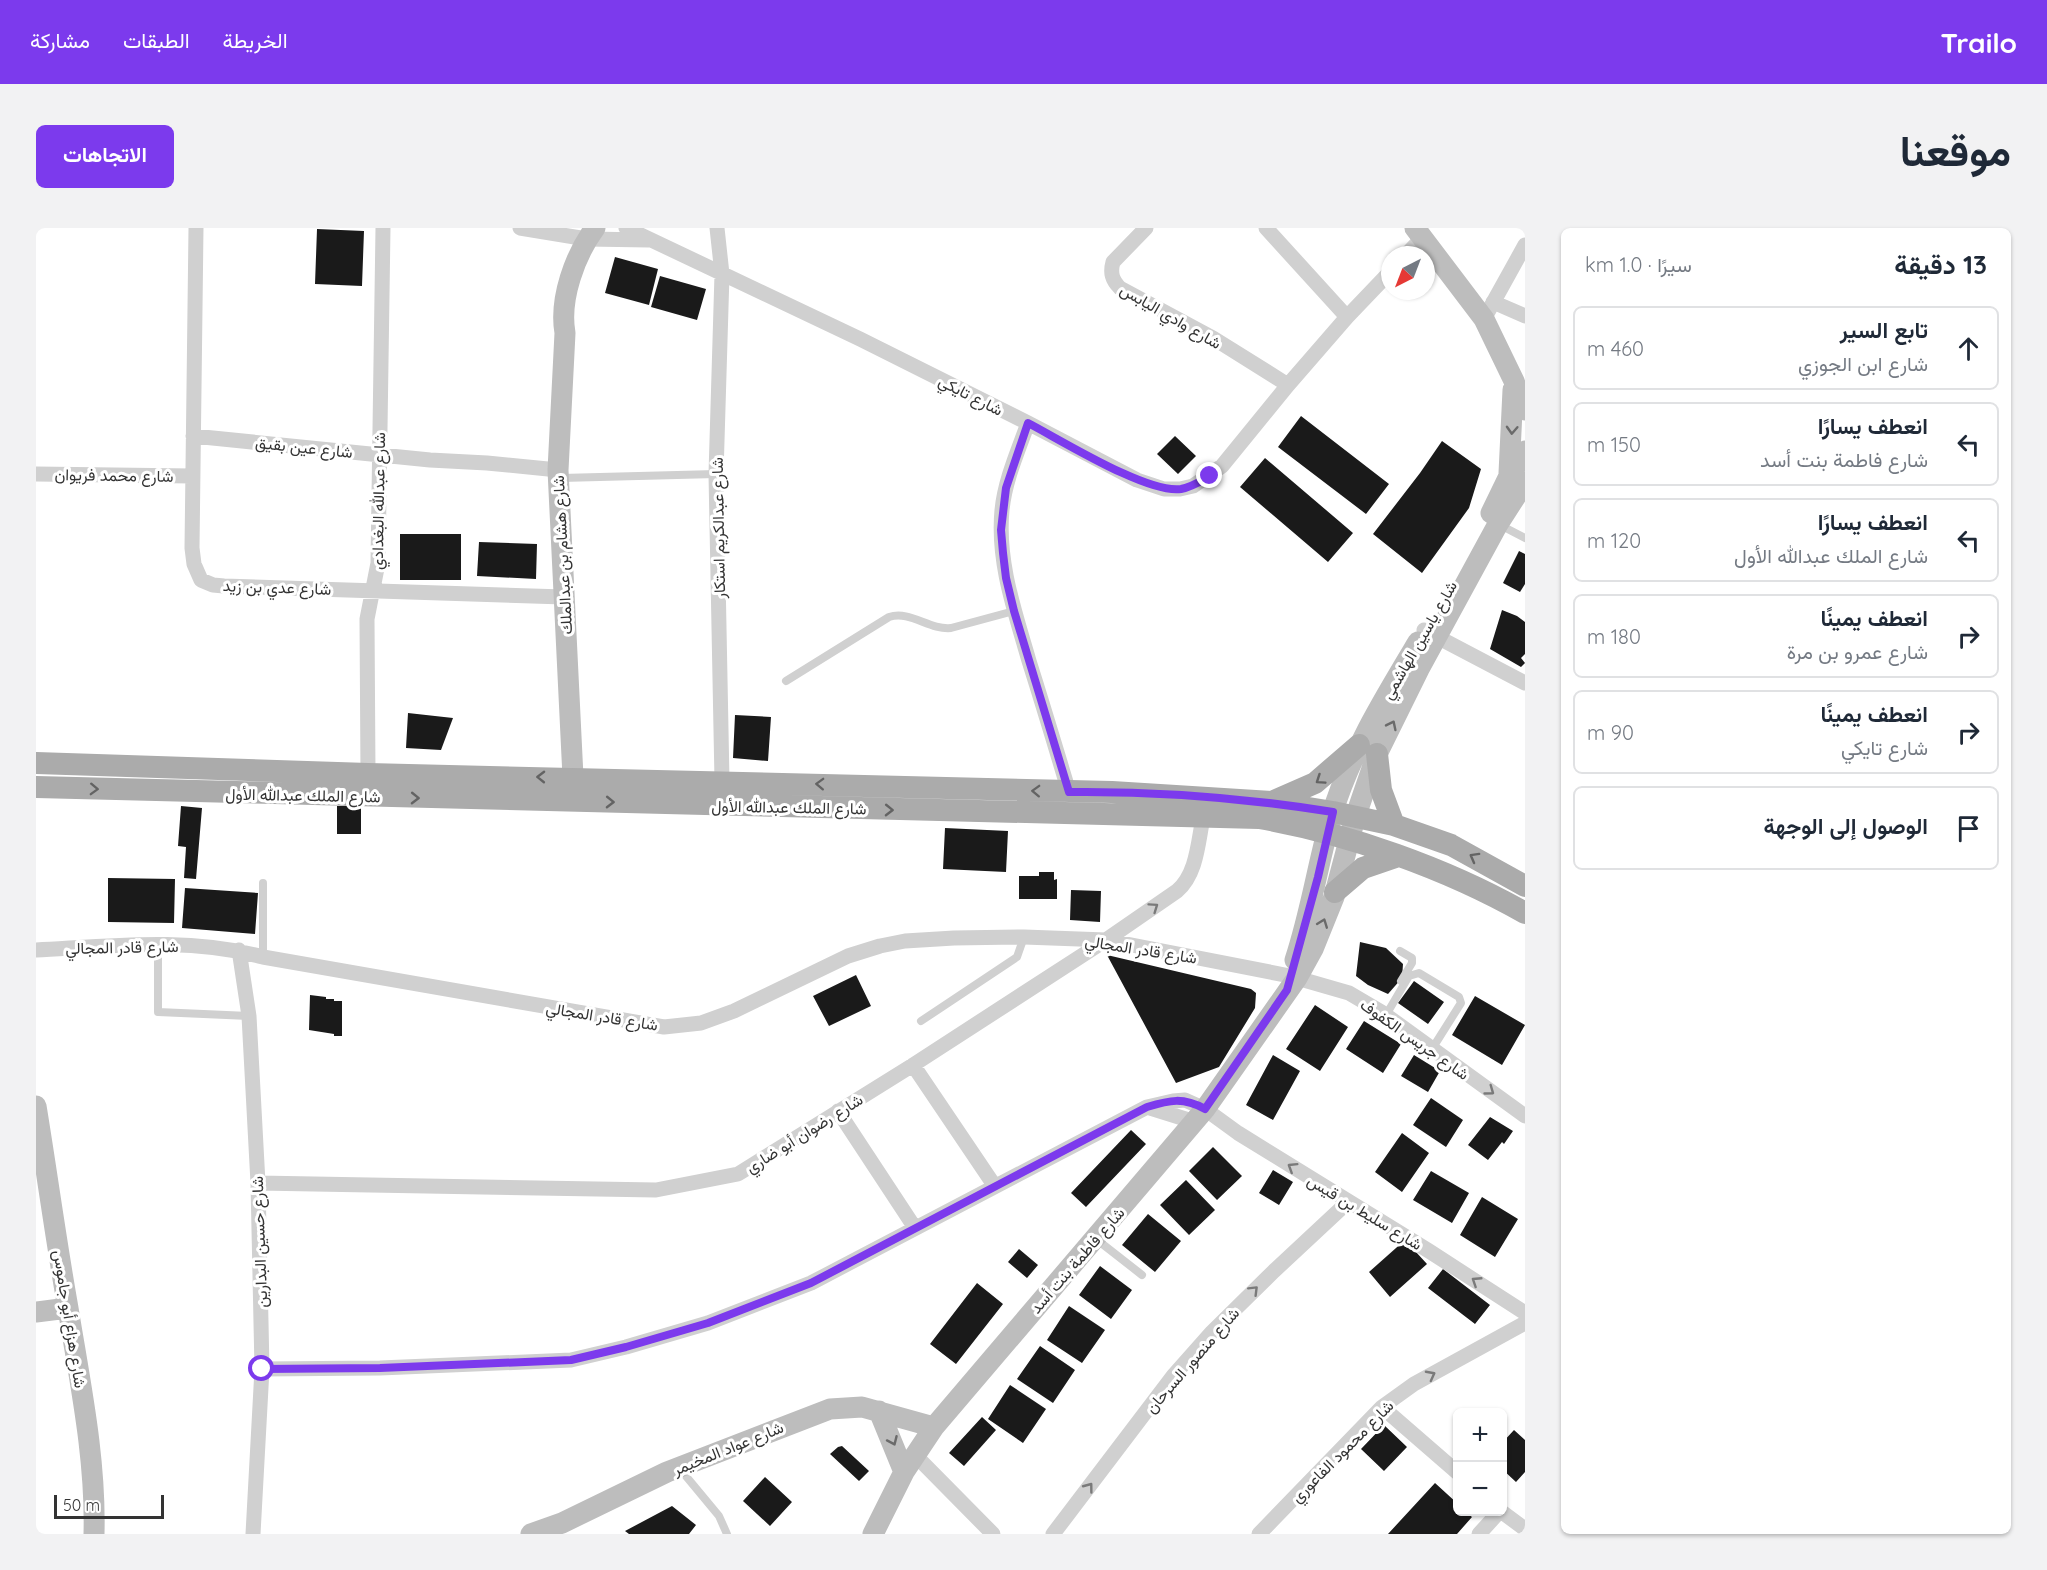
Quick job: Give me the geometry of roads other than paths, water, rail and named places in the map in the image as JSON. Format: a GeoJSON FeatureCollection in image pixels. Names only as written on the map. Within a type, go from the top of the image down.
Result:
{"type":"FeatureCollection","features":[{"type":"Feature","properties":{"kind":"main road"},"geometry":{"type":"LineString","coordinates":[[1272,802],[1315,783],[1368,750],[1394,825]]}},
{"type":"Feature","properties":{"kind":"main road","name":"شارع الملك عبدالله الأول"},"geometry":{"type":"LineString","coordinates":[[36,763],[368,774],[573,777],[1112,792],[1272,802],[1394,825],[1451,844],[1525,886]]}},
{"type":"Feature","properties":{"kind":"main road","name":"شارع الملك عبدالله الأول"},"geometry":{"type":"LineString","coordinates":[[36,787],[1259,818],[1288,823],[1398,856],[1487,892],[1525,913]]}},
{"type":"Feature","properties":{"kind":"main road"},"geometry":{"type":"LineString","coordinates":[[1335,892],[1363,868],[1398,856]]}},
{"type":"Feature","properties":{"kind":"street","name":"شارع عدي بن زيد"},"geometry":{"type":"LineString","coordinates":[[196,228],[193,556],[201,580],[213,585],[224,586],[564,597]]}},
{"type":"Feature","properties":{"kind":"street","name":"شارع عبدالله البغدادي"},"geometry":{"type":"LineString","coordinates":[[368,774],[367,619],[378,562],[383,228]]}},
{"type":"Feature","properties":{"kind":"street","name":"شارع تايكي"},"geometry":{"type":"LineString","coordinates":[[520,228],[650,240]]}},
{"type":"Feature","properties":{"kind":"street","name":"شارع تايكي"},"geometry":{"type":"LineString","coordinates":[[626,228],[860,339],[1137,480],[1164,489],[1192,486],[1222,466],[1288,385],[1381,281]]}},
{"type":"Feature","properties":{"kind":"street","name":"شارع عبدالكريم استكار"},"geometry":{"type":"LineString","coordinates":[[717,228],[722,274],[716,474],[723,781]]}},
{"type":"Feature","properties":{"kind":"street","name":"شارع وادي اليابس"},"geometry":{"type":"LineString","coordinates":[[1146,228],[1113,262],[1111,269],[1115,283],[1120,288],[1213,338],[1288,385]]}},
{"type":"Feature","properties":{"kind":"street"},"geometry":{"type":"LineString","coordinates":[[1266,228],[1347,317]]}},
{"type":"Feature","properties":{"kind":"street"},"geometry":{"type":"LineString","coordinates":[[1411,246],[1419,232],[1488,311],[1525,411]]}},
{"type":"Feature","properties":{"kind":"street","name":"شارع هشام بن عبدالملك"},"geometry":{"type":"LineString","coordinates":[[573,777],[558,474],[565,333],[563,322],[573,269],[599,234]]}},
{"type":"Feature","properties":{"kind":"street"},"geometry":{"type":"LineString","coordinates":[[1488,311],[1525,245]]}},
{"type":"Feature","properties":{"kind":"street"},"geometry":{"type":"LineString","coordinates":[[1488,311],[1525,316]]}},
{"type":"Feature","properties":{"kind":"street"},"geometry":{"type":"LineString","coordinates":[[1514,381],[1519,485]]}},
{"type":"Feature","properties":{"kind":"street"},"geometry":{"type":"LineString","coordinates":[[1028,423],[1006,488],[1002,509],[1003,553],[1014,611],[1069,792]]}},
{"type":"Feature","properties":{"kind":"street","name":"شارع عين بقيق"},"geometry":{"type":"LineString","coordinates":[[193,436],[558,474]]}},
{"type":"Feature","properties":{"kind":"street","name":"شارع ياسين الهاشمي"},"geometry":{"type":"LineString","coordinates":[[1350,841],[1373,718],[1430,634],[1493,521],[1519,485],[1525,451]]}},
{"type":"Feature","properties":{"kind":"street","name":"شارع محمد فريوان"},"geometry":{"type":"LineString","coordinates":[[36,474],[192,476]]}},
{"type":"Feature","properties":{"kind":"street"},"geometry":{"type":"LineString","coordinates":[[1430,634],[1525,683]]}},
{"type":"Feature","properties":{"kind":"street","name":"شارع ياسين الهاشمي"},"geometry":{"type":"LineString","coordinates":[[1327,835],[1333,812],[1368,750]]}},
{"type":"Feature","properties":{"kind":"street","name":"شارع رضوان أبو ضاري"},"geometry":{"type":"LineString","coordinates":[[258,1183],[656,1190],[738,1174],[914,1065],[1106,940],[1183,886],[1191,870],[1203,818]]}},
{"type":"Feature","properties":{"kind":"street","name":"شارع فاطمة بنت أسد"},"geometry":{"type":"LineString","coordinates":[[1291,981],[1327,835]]}},
{"type":"Feature","properties":{"kind":"street","name":"شارع فاطمة بنت أسد"},"geometry":{"type":"LineString","coordinates":[[873,1534],[909,1463],[934,1427],[1200,1116],[1313,949],[1335,892],[1350,841]]}},
{"type":"Feature","properties":{"kind":"street","name":"شارع قادر المجالي"},"geometry":{"type":"LineString","coordinates":[[36,950],[158,944],[239,950],[263,957],[664,1027],[701,1023],[734,1011],[848,956],[905,941],[1024,937],[1106,940],[1291,981]]}},
{"type":"Feature","properties":{"kind":"street","name":"شارع حسين البدارين"},"geometry":{"type":"LineString","coordinates":[[239,950],[249,1016],[258,1183],[262,1369],[253,1534]]}},
{"type":"Feature","properties":{"kind":"street","name":"شارع جريس الكفوف"},"geometry":{"type":"LineString","coordinates":[[1291,981],[1349,993],[1384,1014],[1525,1116]]}},
{"type":"Feature","properties":{"kind":"street"},"geometry":{"type":"LineString","coordinates":[[262,1369],[380,1368],[571,1360],[708,1323],[811,1283],[994,1185],[914,1065]]}},
{"type":"Feature","properties":{"kind":"street","name":"شارع هزاع أبو جاموس"},"geometry":{"type":"LineString","coordinates":[[36,1106],[80,1377],[93,1482],[94,1534]]}},
{"type":"Feature","properties":{"kind":"street","name":"شارع سليط بن قيس"},"geometry":{"type":"LineString","coordinates":[[994,1185],[1147,1107],[1200,1116],[1238,1133],[1525,1313]]}},
{"type":"Feature","properties":{"kind":"street"},"geometry":{"type":"LineString","coordinates":[[838,1111],[915,1228]]}},
{"type":"Feature","properties":{"kind":"street","name":"شارع منصور السرحان"},"geometry":{"type":"LineString","coordinates":[[1053,1534],[1173,1376],[1212,1332],[1348,1202]]}},
{"type":"Feature","properties":{"kind":"street"},"geometry":{"type":"LineString","coordinates":[[36,1312],[68,1308]]}},
{"type":"Feature","properties":{"kind":"street","name":"شارع محمود الفاعوري"},"geometry":{"type":"LineString","coordinates":[[1259,1534],[1382,1407],[1414,1384],[1525,1323]]}},
{"type":"Feature","properties":{"kind":"street","name":"شارع عواد المخيمر"},"geometry":{"type":"LineString","coordinates":[[531,1534],[564,1528],[678,1468],[830,1409],[862,1407],[934,1427]]}},
{"type":"Feature","properties":{"kind":"street"},"geometry":{"type":"LineString","coordinates":[[1382,1407],[1453,1469]]}},
{"type":"Feature","properties":{"kind":"street"},"geometry":{"type":"LineString","coordinates":[[879,1411],[909,1463],[993,1534]]}},
{"type":"Feature","properties":{"kind":"street"},"geometry":{"type":"LineString","coordinates":[[1479,1534],[1497,1516]]}},
{"type":"Feature","properties":{"kind":"street"},"geometry":{"type":"LineString","coordinates":[[1507,1516],[1525,1529]]}},
{"type":"Feature","properties":{"kind":"lane"},"geometry":{"type":"LineString","coordinates":[[558,474],[716,474]]}},
{"type":"Feature","properties":{"kind":"lane"},"geometry":{"type":"LineString","coordinates":[[1493,521],[1525,538]]}},
{"type":"Feature","properties":{"kind":"lane"},"geometry":{"type":"LineString","coordinates":[[786,681],[889,617],[900,615],[942,629],[1014,611]]}},
{"type":"Feature","properties":{"kind":"lane"},"geometry":{"type":"LineString","coordinates":[[263,883],[263,957]]}},
{"type":"Feature","properties":{"kind":"lane"},"geometry":{"type":"LineString","coordinates":[[921,1021],[1017,957],[1024,937]]}},
{"type":"Feature","properties":{"kind":"lane"},"geometry":{"type":"LineString","coordinates":[[158,944],[158,1012],[249,1016]]}},
{"type":"Feature","properties":{"kind":"lane"},"geometry":{"type":"LineString","coordinates":[[1384,1014],[1412,963],[1412,958],[1400,951]]}},
{"type":"Feature","properties":{"kind":"lane"},"geometry":{"type":"LineString","coordinates":[[1384,1014],[1409,976],[1419,973],[1459,997],[1461,1003],[1432,1049]]}},
{"type":"Feature","properties":{"kind":"lane"},"geometry":{"type":"LineString","coordinates":[[1095,1238],[1142,1275]]}},
{"type":"Feature","properties":{"kind":"lane"},"geometry":{"type":"LineString","coordinates":[[678,1468],[719,1516],[727,1534]]}}]}
